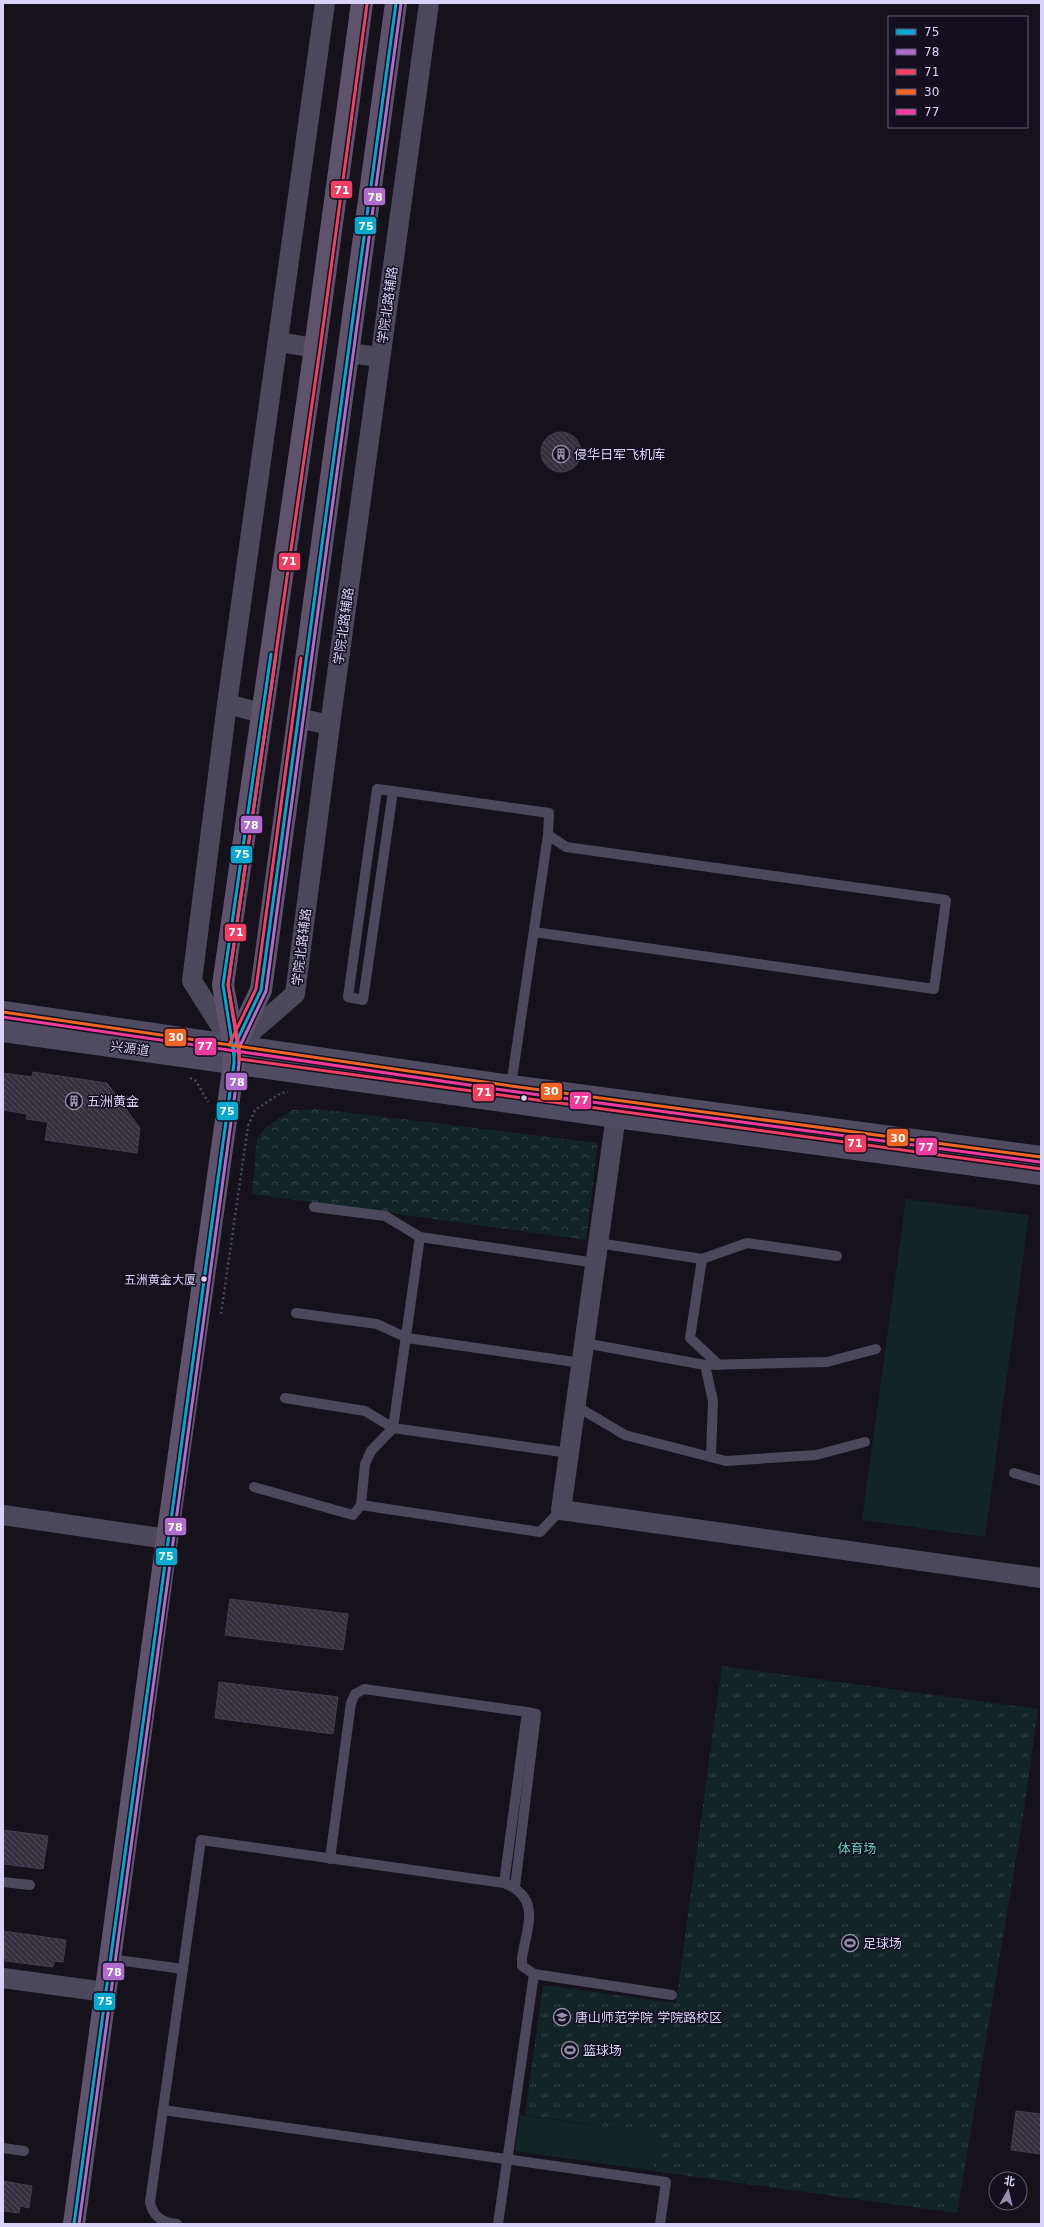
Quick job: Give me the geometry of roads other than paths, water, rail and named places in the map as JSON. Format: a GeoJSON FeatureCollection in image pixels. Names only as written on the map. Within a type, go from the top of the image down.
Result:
{"type":"FeatureCollection","features":[{"type":"Feature","properties":{"kind":"main road"},"geometry":{"type":"LineString","coordinates":[[234,1055],[223,985],[315,348],[362,3]]}},
{"type":"Feature","properties":{"kind":"main road"},"geometry":{"type":"LineString","coordinates":[[74,2224],[166,1539],[234,1055],[261,990],[396,3]]}},
{"type":"Feature","properties":{"kind":"main road"},"geometry":{"type":"LineString","coordinates":[[315,348],[348,354]]}},
{"type":"Feature","properties":{"kind":"main road","name":"兴源道"},"geometry":{"type":"LineString","coordinates":[[3,1012],[234,1055],[617,1109],[1041,1174]]}},
{"type":"Feature","properties":{"kind":"main road","name":"兴源道"},"geometry":{"type":"LineString","coordinates":[[3,1031],[511,1086],[617,1109],[1041,1157]]}},
{"type":"Feature","properties":{"kind":"street"},"geometry":{"type":"LineString","coordinates":[[234,1055],[192,981],[227,704],[279,342],[325,3]]}},
{"type":"Feature","properties":{"kind":"street","name":"学院北路辅路"},"geometry":{"type":"LineString","coordinates":[[234,1055],[295,994],[330,725],[429,3]]}},
{"type":"Feature","properties":{"kind":"street"},"geometry":{"type":"LineString","coordinates":[[279,342],[315,348]]}},
{"type":"Feature","properties":{"kind":"street"},"geometry":{"type":"LineString","coordinates":[[348,354],[380,357]]}},
{"type":"Feature","properties":{"kind":"street"},"geometry":{"type":"LineString","coordinates":[[227,704],[262,713]]}},
{"type":"Feature","properties":{"kind":"street"},"geometry":{"type":"LineString","coordinates":[[298,718],[330,725]]}},
{"type":"Feature","properties":{"kind":"street"},"geometry":{"type":"LineString","coordinates":[[617,1109],[561,1510],[1041,1578]]}},
{"type":"Feature","properties":{"kind":"street"},"geometry":{"type":"LineString","coordinates":[[3,1515],[166,1539]]}},
{"type":"Feature","properties":{"kind":"street"},"geometry":{"type":"LineString","coordinates":[[3,1978],[105,1992]]}},
{"type":"Feature","properties":{"kind":"lane"},"geometry":{"type":"LineString","coordinates":[[393,792],[363,1000],[348,997],[377,789],[550,813],[511,1086]]}},
{"type":"Feature","properties":{"kind":"lane"},"geometry":{"type":"LineString","coordinates":[[534,932],[934,989],[946,900],[566,847],[548,835]]}},
{"type":"Feature","properties":{"kind":"lane"},"geometry":{"type":"LineString","coordinates":[[314,1207],[385,1216],[420,1237],[596,1263]]}},
{"type":"Feature","properties":{"kind":"lane"},"geometry":{"type":"LineString","coordinates":[[254,1487],[353,1515],[361,1505],[365,1464],[371,1451],[393,1428],[407,1338],[420,1237]]}},
{"type":"Feature","properties":{"kind":"lane"},"geometry":{"type":"LineString","coordinates":[[598,1243],[702,1259],[747,1243],[837,1256]]}},
{"type":"Feature","properties":{"kind":"lane"},"geometry":{"type":"LineString","coordinates":[[702,1259],[690,1338],[719,1365]]}},
{"type":"Feature","properties":{"kind":"lane"},"geometry":{"type":"LineString","coordinates":[[296,1313],[377,1324],[407,1338],[582,1363]]}},
{"type":"Feature","properties":{"kind":"lane"},"geometry":{"type":"LineString","coordinates":[[584,1343],[705,1365],[827,1362],[876,1349]]}},
{"type":"Feature","properties":{"kind":"lane"},"geometry":{"type":"LineString","coordinates":[[705,1365],[713,1400],[711,1456]]}},
{"type":"Feature","properties":{"kind":"lane"},"geometry":{"type":"LineString","coordinates":[[284,1398],[365,1411],[393,1428],[569,1453]]}},
{"type":"Feature","properties":{"kind":"lane"},"geometry":{"type":"LineString","coordinates":[[576,1406],[625,1435],[726,1460],[816,1455],[865,1442]]}},
{"type":"Feature","properties":{"kind":"lane"},"geometry":{"type":"LineString","coordinates":[[1014,1473],[1041,1481]]}},
{"type":"Feature","properties":{"kind":"lane"},"geometry":{"type":"LineString","coordinates":[[361,1505],[540,1532],[561,1510]]}},
{"type":"Feature","properties":{"kind":"lane"},"geometry":{"type":"LineString","coordinates":[[330,1859],[351,1703],[354,1694],[364,1689],[526,1712],[536,1714],[515,1887]]}},
{"type":"Feature","properties":{"kind":"lane"},"geometry":{"type":"LineString","coordinates":[[504,1883],[526,1712]]}},
{"type":"Feature","properties":{"kind":"lane"},"geometry":{"type":"LineString","coordinates":[[177,2224],[168,2223],[157,2217],[152,2211],[150,2202],[201,1840],[504,1883],[515,1887],[525,1896],[530,1907],[522,1966],[534,1974],[672,1995]]}},
{"type":"Feature","properties":{"kind":"lane"},"geometry":{"type":"LineString","coordinates":[[3,1882],[30,1885]]}},
{"type":"Feature","properties":{"kind":"lane"},"geometry":{"type":"LineString","coordinates":[[110,1959],[183,1969]]}},
{"type":"Feature","properties":{"kind":"lane"},"geometry":{"type":"LineString","coordinates":[[498,2224],[534,1974]]}},
{"type":"Feature","properties":{"kind":"lane"},"geometry":{"type":"LineString","coordinates":[[163,2110],[666,2182],[660,2224]]}},
{"type":"Feature","properties":{"kind":"lane"},"geometry":{"type":"LineString","coordinates":[[3,2148],[24,2151]]}},
{"type":"Feature","properties":{"kind":"place","name":"侵华日军飞机库"},"geometry":{"type":"Point","coordinates":[561,454]}},
{"type":"Feature","properties":{"kind":"place","name":"五洲黄金"},"geometry":{"type":"Point","coordinates":[74,1101]}},
{"type":"Feature","properties":{"kind":"place","name":"五洲黄金大厦"},"geometry":{"type":"Point","coordinates":[204,1279]}},
{"type":"Feature","properties":{"kind":"place","name":"足球场"},"geometry":{"type":"Point","coordinates":[850,1943]}},
{"type":"Feature","properties":{"kind":"place","name":"唐山师范学院 学院路校区"},"geometry":{"type":"Point","coordinates":[562,2017]}},
{"type":"Feature","properties":{"kind":"place","name":"篮球场"},"geometry":{"type":"Point","coordinates":[570,2050]}},
{"type":"Feature","properties":{"kind":"park label","name":"体育场"},"geometry":{"type":"Point","coordinates":[857,1848]}}]}
